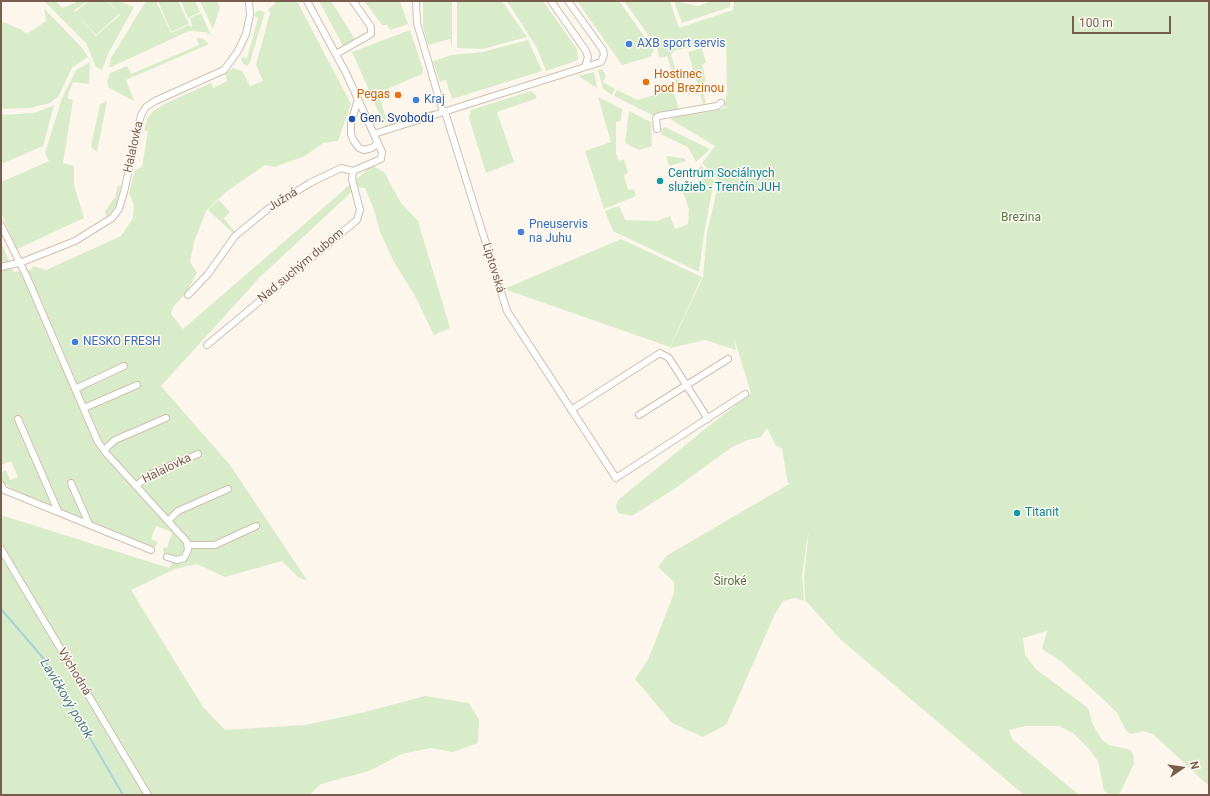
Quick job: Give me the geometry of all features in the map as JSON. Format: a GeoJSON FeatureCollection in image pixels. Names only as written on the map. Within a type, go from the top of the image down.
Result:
{"type":"FeatureCollection","features":[{"type":"Feature","properties":{"kind":"street","name":"Halalovka"},"geometry":{"type":"LineString","coordinates":[[1,267],[18,263],[75,241],[112,218],[119,209],[141,115],[146,107],[155,101],[224,70],[238,51],[246,34],[250,15],[249,1]]}},
{"type":"Feature","properties":{"kind":"street"},"geometry":{"type":"LineString","coordinates":[[307,1],[336,54],[374,134],[585,67],[603,59],[603,50],[568,1]]}},
{"type":"Feature","properties":{"kind":"street"},"geometry":{"type":"LineString","coordinates":[[336,54],[371,34],[372,27],[353,1]]}},
{"type":"Feature","properties":{"kind":"street","name":"Liptovská"},"geometry":{"type":"LineString","coordinates":[[416,1],[417,23],[507,311],[616,478],[745,394]]}},
{"type":"Feature","properties":{"kind":"street"},"geometry":{"type":"LineString","coordinates":[[551,1],[586,51],[588,57],[585,67]]}},
{"type":"Feature","properties":{"kind":"street"},"geometry":{"type":"LineString","coordinates":[[358,99],[351,123],[351,134],[353,140],[359,148],[364,150],[372,148],[378,143]]}},
{"type":"Feature","properties":{"kind":"street"},"geometry":{"type":"LineString","coordinates":[[657,129],[656,118],[659,116],[717,106],[721,103]]}},
{"type":"Feature","properties":{"kind":"street","name":"Južná"},"geometry":{"type":"LineString","coordinates":[[188,295],[208,274],[235,236],[268,208],[310,183],[341,168],[353,171],[382,159],[382,152],[374,134]]}},
{"type":"Feature","properties":{"kind":"street","name":"Nad suchým dubom"},"geometry":{"type":"LineString","coordinates":[[207,345],[356,220],[360,215],[360,210],[352,179],[353,171]]}},
{"type":"Feature","properties":{"kind":"street","name":"Halalovka"},"geometry":{"type":"LineString","coordinates":[[1,225],[18,263],[26,276],[104,450],[186,540],[188,545]]}},
{"type":"Feature","properties":{"kind":"street"},"geometry":{"type":"LineString","coordinates":[[571,410],[660,353],[669,358],[708,419]]}},
{"type":"Feature","properties":{"kind":"street"},"geometry":{"type":"LineString","coordinates":[[639,415],[728,359]]}},
{"type":"Feature","properties":{"kind":"street"},"geometry":{"type":"LineString","coordinates":[[76,389],[124,366]]}},
{"type":"Feature","properties":{"kind":"street"},"geometry":{"type":"LineString","coordinates":[[84,408],[137,385]]}},
{"type":"Feature","properties":{"kind":"street"},"geometry":{"type":"LineString","coordinates":[[104,450],[115,440],[166,418]]}},
{"type":"Feature","properties":{"kind":"street"},"geometry":{"type":"LineString","coordinates":[[18,419],[58,511]]}},
{"type":"Feature","properties":{"kind":"street","name":"Halalovka"},"geometry":{"type":"LineString","coordinates":[[136,486],[149,475],[198,454]]}},
{"type":"Feature","properties":{"kind":"street"},"geometry":{"type":"LineString","coordinates":[[71,483],[89,524]]}},
{"type":"Feature","properties":{"kind":"street"},"geometry":{"type":"LineString","coordinates":[[1,486],[4,490],[151,550]]}},
{"type":"Feature","properties":{"kind":"street"},"geometry":{"type":"LineString","coordinates":[[168,521],[179,511],[228,489]]}},
{"type":"Feature","properties":{"kind":"street"},"geometry":{"type":"LineString","coordinates":[[168,557],[177,560],[184,558],[188,545],[215,545],[256,526]]}},
{"type":"Feature","properties":{"kind":"street","name":"Východná"},"geometry":{"type":"LineString","coordinates":[[1,549],[148,795]]}},
{"type":"Feature","properties":{"kind":"green space"},"geometry":{"type":"Polygon","coordinates":[[[44,1],[56,1],[62,8],[80,1],[87,1],[74,11],[96,36],[120,15],[108,1],[119,1],[134,7],[109,52],[102,70],[96,67],[86,43],[44,1]]]}},
{"type":"Feature","properties":{"kind":"green space"},"geometry":{"type":"Polygon","coordinates":[[[89,1],[107,1],[119,14],[96,35],[75,12],[89,1]]]}},
{"type":"Feature","properties":{"kind":"green space"},"geometry":{"type":"Polygon","coordinates":[[[146,1],[156,1],[171,33],[189,25],[191,27],[192,25],[190,18],[201,13],[211,35],[205,32],[189,31],[109,68],[111,58],[146,1]]]}},
{"type":"Feature","properties":{"kind":"green space"},"geometry":{"type":"Polygon","coordinates":[[[158,1],[178,1],[189,24],[171,32],[158,1]]]}},
{"type":"Feature","properties":{"kind":"green space"},"geometry":{"type":"Polygon","coordinates":[[[181,1],[195,1],[200,12],[188,18],[181,1]]]}},
{"type":"Feature","properties":{"kind":"green space"},"geometry":{"type":"Polygon","coordinates":[[[200,1],[217,1],[220,7],[213,29],[200,1]]]}},
{"type":"Feature","properties":{"kind":"green space"},"geometry":{"type":"Polygon","coordinates":[[[274,1],[297,1],[351,104],[338,141],[323,143],[305,156],[275,167],[265,165],[226,192],[206,211],[194,242],[190,262],[197,273],[186,293],[173,307],[171,314],[183,329],[368,169],[366,166],[368,163],[384,172],[401,203],[418,221],[450,328],[434,335],[415,296],[394,262],[380,232],[374,210],[365,188],[357,187],[260,277],[161,386],[230,465],[307,580],[299,578],[282,561],[225,577],[197,564],[175,569],[131,590],[203,707],[225,730],[305,725],[365,712],[425,696],[469,703],[479,720],[478,743],[453,752],[431,748],[402,754],[369,771],[321,784],[309,795],[1,795],[1,515],[169,568],[174,558],[164,554],[163,549],[164,547],[167,548],[172,532],[156,526],[151,539],[158,542],[156,546],[152,547],[15,491],[1,481],[1,473],[6,470],[10,480],[18,477],[11,461],[1,465],[1,242],[14,272],[31,270],[33,266],[46,270],[121,236],[133,218],[134,205],[129,193],[135,170],[142,167],[148,131],[144,130],[148,117],[152,112],[166,103],[211,83],[213,88],[227,81],[225,74],[233,68],[242,71],[250,86],[263,81],[256,65],[270,13],[268,9],[275,4],[274,1]]]}},
{"type":"Feature","properties":{"kind":"green space"},"geometry":{"type":"Polygon","coordinates":[[[319,1],[331,1],[356,41],[344,48],[319,1]]]}},
{"type":"Feature","properties":{"kind":"green space"},"geometry":{"type":"Polygon","coordinates":[[[364,1],[400,1],[408,24],[390,30],[387,25],[382,25],[364,1]]]}},
{"type":"Feature","properties":{"kind":"green space"},"geometry":{"type":"Polygon","coordinates":[[[423,1],[452,1],[452,48],[450,39],[428,45],[423,26],[423,1]]]}},
{"type":"Feature","properties":{"kind":"green space"},"geometry":{"type":"Polygon","coordinates":[[[457,1],[502,1],[527,37],[483,49],[457,48],[457,1]]]}},
{"type":"Feature","properties":{"kind":"green space"},"geometry":{"type":"Polygon","coordinates":[[[507,1],[543,1],[577,49],[578,59],[546,71],[537,48],[507,1]]]}},
{"type":"Feature","properties":{"kind":"green space"},"geometry":{"type":"Polygon","coordinates":[[[577,1],[619,1],[654,50],[650,57],[622,65],[577,1]]]}},
{"type":"Feature","properties":{"kind":"green space"},"geometry":{"type":"Polygon","coordinates":[[[624,1],[670,1],[679,28],[733,10],[734,1],[1209,1],[1209,786],[1153,734],[1143,731],[1132,734],[1127,732],[1117,713],[1104,700],[1062,662],[1042,649],[1047,631],[1023,638],[1025,655],[1037,670],[1088,708],[1093,725],[1102,740],[1109,745],[1131,750],[1134,757],[1134,764],[1120,793],[1115,795],[1109,794],[1104,791],[1098,761],[1089,749],[1073,733],[1059,726],[1026,726],[1009,730],[1012,739],[1079,795],[1024,795],[840,639],[805,600],[804,578],[809,529],[802,575],[804,601],[795,598],[783,601],[775,614],[726,725],[703,737],[672,723],[635,679],[648,660],[674,593],[674,582],[658,567],[666,556],[791,483],[788,484],[782,448],[776,446],[767,428],[761,437],[748,440],[732,447],[677,487],[632,516],[618,513],[616,506],[618,500],[751,393],[734,338],[736,350],[705,340],[670,348],[703,277],[707,233],[719,181],[702,163],[715,146],[670,119],[729,107],[724,107],[727,93],[726,39],[674,51],[671,55],[680,84],[677,86],[667,56],[659,58],[657,47],[624,1]]]}},
{"type":"Feature","properties":{"kind":"green space"},"geometry":{"type":"Polygon","coordinates":[[[674,1],[698,6],[712,1],[730,1],[730,7],[682,23],[674,1]]]}},
{"type":"Feature","properties":{"kind":"green space"},"geometry":{"type":"Polygon","coordinates":[[[44,8],[83,49],[88,57],[72,68],[58,97],[50,103],[30,108],[1,109],[1,21],[20,29],[27,34],[46,21],[44,8]]]}},
{"type":"Feature","properties":{"kind":"green space"},"geometry":{"type":"Polygon","coordinates":[[[258,10],[265,12],[250,62],[247,66],[241,59],[243,57],[247,58],[258,18],[254,16],[258,10]]]}},
{"type":"Feature","properties":{"kind":"green space"},"geometry":{"type":"Polygon","coordinates":[[[410,30],[423,69],[422,74],[378,93],[387,121],[383,122],[352,52],[410,30]]]}},
{"type":"Feature","properties":{"kind":"green space"},"geometry":{"type":"Polygon","coordinates":[[[196,37],[203,39],[209,44],[126,80],[134,101],[109,88],[107,83],[110,73],[127,66],[131,74],[199,45],[196,37]]]}},
{"type":"Feature","properties":{"kind":"green space"},"geometry":{"type":"Polygon","coordinates":[[[528,40],[542,71],[452,99],[446,80],[440,82],[433,61],[452,55],[482,52],[528,40]]]}},
{"type":"Feature","properties":{"kind":"green space"},"geometry":{"type":"Polygon","coordinates":[[[702,48],[706,63],[702,64],[706,81],[701,83],[706,103],[703,104],[688,52],[702,48]]]}},
{"type":"Feature","properties":{"kind":"green space"},"geometry":{"type":"Polygon","coordinates":[[[90,62],[89,84],[73,82],[67,98],[73,100],[63,163],[74,166],[74,185],[84,218],[17,249],[1,213],[1,182],[49,161],[45,153],[62,98],[76,70],[90,62]]]}},
{"type":"Feature","properties":{"kind":"green space"},"geometry":{"type":"Polygon","coordinates":[[[602,69],[606,76],[603,82],[615,89],[612,95],[603,89],[598,70],[602,69]]]}},
{"type":"Feature","properties":{"kind":"green space"},"geometry":{"type":"Polygon","coordinates":[[[594,72],[597,88],[578,76],[594,72]]]}},
{"type":"Feature","properties":{"kind":"green space"},"geometry":{"type":"Polygon","coordinates":[[[673,89],[679,110],[654,116],[614,96],[617,90],[638,100],[673,89]]]}},
{"type":"Feature","properties":{"kind":"green space"},"geometry":{"type":"Polygon","coordinates":[[[531,91],[537,96],[535,99],[497,112],[514,162],[486,173],[469,118],[471,110],[531,91]]]}},
{"type":"Feature","properties":{"kind":"green space"},"geometry":{"type":"Polygon","coordinates":[[[598,97],[622,109],[621,121],[616,122],[616,154],[619,161],[624,159],[628,173],[624,175],[628,190],[634,189],[636,196],[604,209],[585,151],[611,142],[598,97]]]}},
{"type":"Feature","properties":{"kind":"green space"},"geometry":{"type":"Polygon","coordinates":[[[107,101],[97,152],[91,147],[100,104],[107,101]]]}},
{"type":"Feature","properties":{"kind":"green space"},"geometry":{"type":"Polygon","coordinates":[[[54,105],[43,146],[1,164],[1,115],[34,113],[54,105]]]}},
{"type":"Feature","properties":{"kind":"green space"},"geometry":{"type":"Polygon","coordinates":[[[433,110],[434,114],[385,128],[383,126],[433,110]]]}},
{"type":"Feature","properties":{"kind":"green space"},"geometry":{"type":"Polygon","coordinates":[[[629,111],[651,122],[652,146],[639,150],[625,143],[629,111]]]}},
{"type":"Feature","properties":{"kind":"green space"},"geometry":{"type":"Polygon","coordinates":[[[665,127],[710,149],[696,162],[688,147],[662,135],[660,130],[665,127]]]}},
{"type":"Feature","properties":{"kind":"green space"},"geometry":{"type":"Polygon","coordinates":[[[666,156],[684,158],[686,161],[669,166],[666,156]]]}},
{"type":"Feature","properties":{"kind":"green space"},"geometry":{"type":"Polygon","coordinates":[[[701,165],[714,180],[699,272],[613,231],[605,211],[619,206],[625,220],[657,221],[670,216],[675,229],[688,224],[689,209],[682,189],[703,180],[699,168],[701,165]]]}},
{"type":"Feature","properties":{"kind":"green space"},"geometry":{"type":"Polygon","coordinates":[[[118,185],[121,186],[117,204],[108,216],[105,215],[105,211],[115,197],[118,185]]]}},
{"type":"Feature","properties":{"kind":"green space"},"geometry":{"type":"Polygon","coordinates":[[[219,200],[230,212],[224,218],[235,232],[234,234],[208,210],[219,200]]]}},
{"type":"Feature","properties":{"kind":"green space"},"geometry":{"type":"Polygon","coordinates":[[[621,239],[702,277],[670,347],[504,289],[621,239]]]}},
{"type":"Feature","properties":{"kind":"waterway","name":"Lavičkový potok"},"geometry":{"type":"LineString","coordinates":[[1,609],[44,659],[123,795]]}},
{"type":"Feature","properties":{"kind":"place","name":"AXB sport servis"},"geometry":{"type":"Point","coordinates":[629,44]}},
{"type":"Feature","properties":{"kind":"place","name":"Hostinec pod Brezinou"},"geometry":{"type":"Point","coordinates":[646,82]}},
{"type":"Feature","properties":{"kind":"place","name":"Pegas"},"geometry":{"type":"Point","coordinates":[398,95]}},
{"type":"Feature","properties":{"kind":"place","name":"Kraj"},"geometry":{"type":"Point","coordinates":[416,100]}},
{"type":"Feature","properties":{"kind":"place","name":"Gen. Svobodu"},"geometry":{"type":"Point","coordinates":[352,119]}},
{"type":"Feature","properties":{"kind":"place","name":"Centrum Sociálnych služieb - Trenčín JUH"},"geometry":{"type":"Point","coordinates":[660,181]}},
{"type":"Feature","properties":{"kind":"place","name":"Pneuservis na Juhu"},"geometry":{"type":"Point","coordinates":[521,232]}},
{"type":"Feature","properties":{"kind":"place","name":"NESKO FRESH"},"geometry":{"type":"Point","coordinates":[75,342]}},
{"type":"Feature","properties":{"kind":"place","name":"Titanit"},"geometry":{"type":"Point","coordinates":[1017,513]}},
{"type":"Feature","properties":{"kind":"park label","name":"Brezina"},"geometry":{"type":"Point","coordinates":[1021,218]}},
{"type":"Feature","properties":{"kind":"park label","name":"Široké"},"geometry":{"type":"Point","coordinates":[730,582]}}]}
